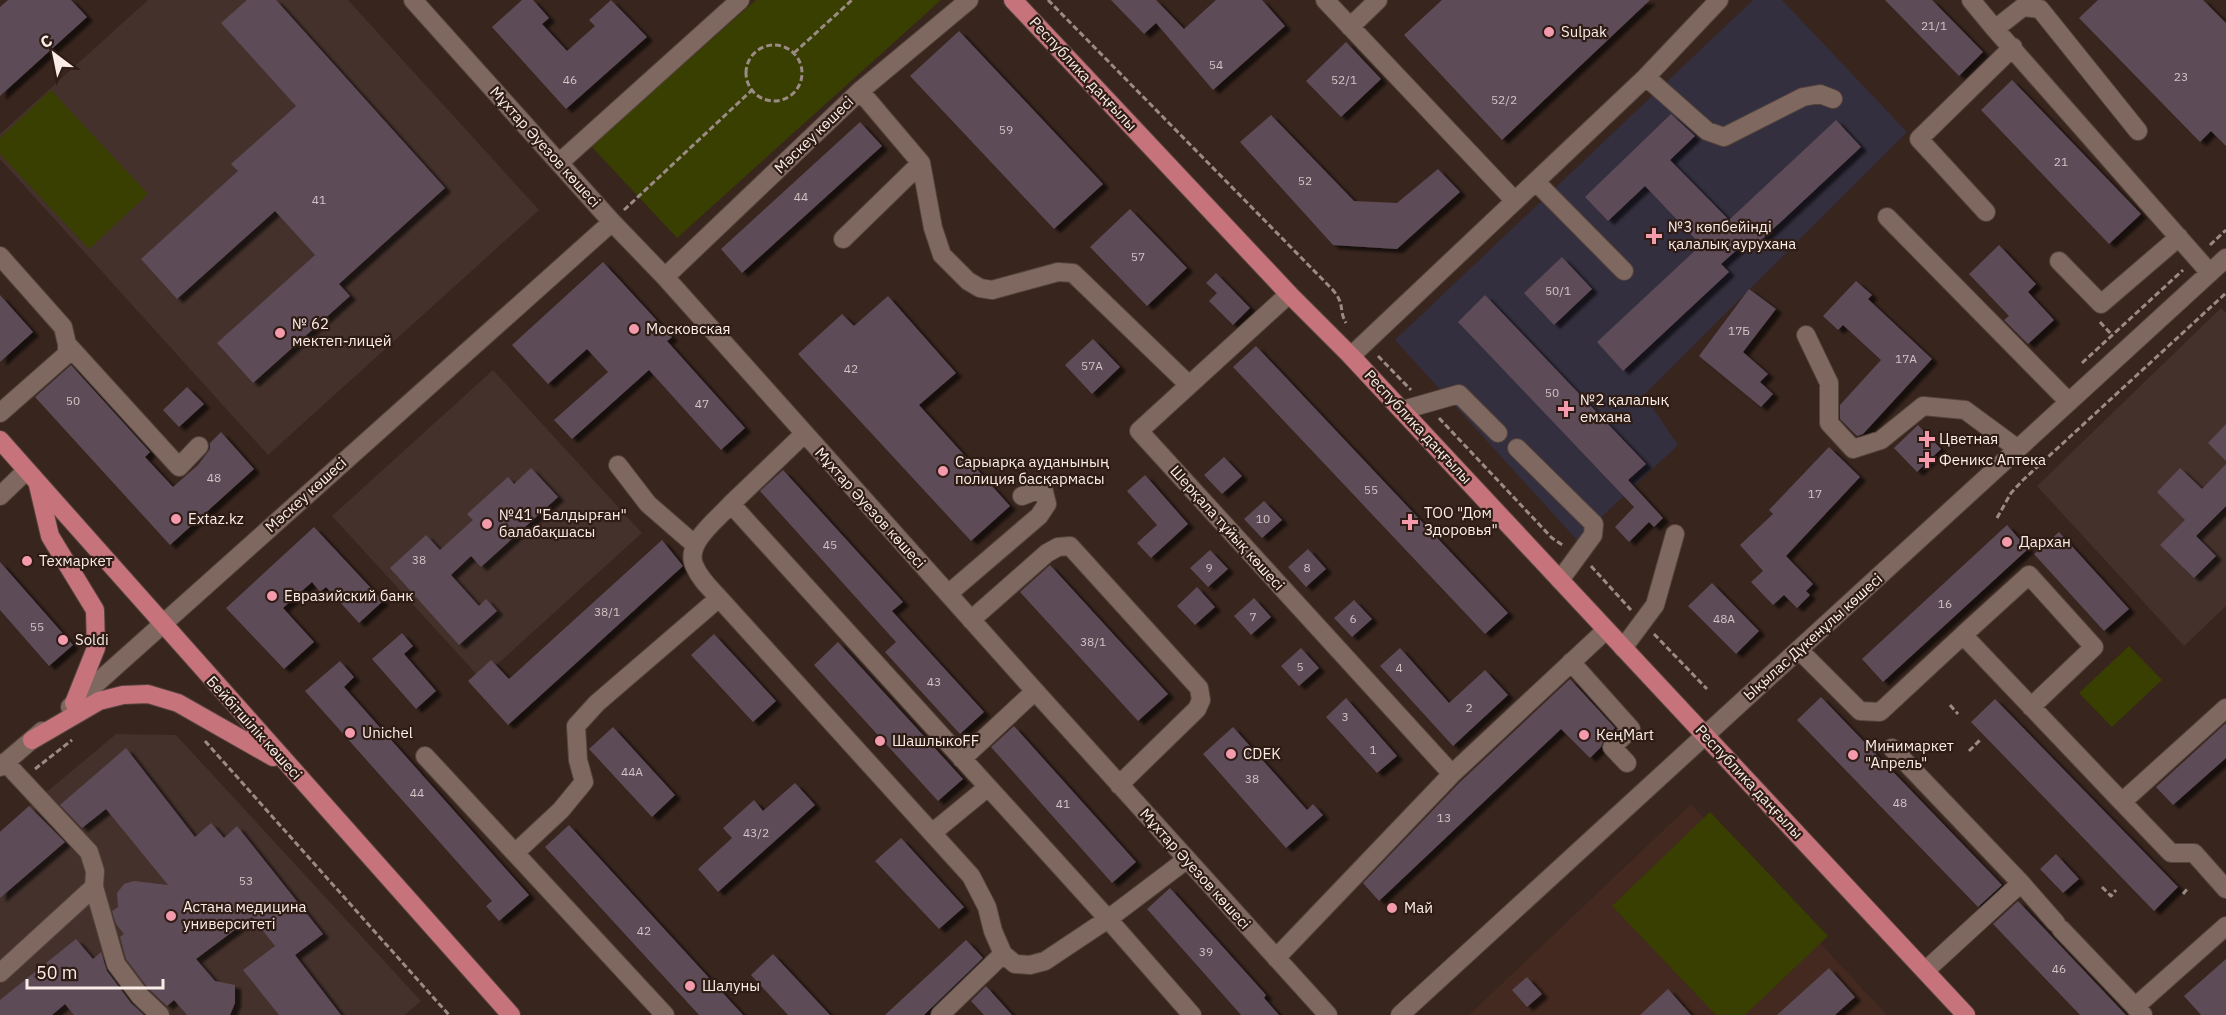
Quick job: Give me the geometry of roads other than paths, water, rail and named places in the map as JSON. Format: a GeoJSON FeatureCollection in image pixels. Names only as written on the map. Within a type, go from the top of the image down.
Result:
{"type":"FeatureCollection","features":[{"type":"Feature","properties":{"kind":"main road","name":"Республика даңғылы"},"geometry":{"type":"LineString","coordinates":[[1013,0],[1289,294],[1402,410],[1966,1015]]}},
{"type":"Feature","properties":{"kind":"main road","name":"Бейбітшілік көшесі"},"geometry":{"type":"LineString","coordinates":[[0,440],[511,1015]]}},
{"type":"Feature","properties":{"kind":"main road"},"geometry":{"type":"LineString","coordinates":[[32,477],[50,536],[95,610],[96,648],[74,703]]}},
{"type":"Feature","properties":{"kind":"main road"},"geometry":{"type":"LineString","coordinates":[[32,740],[99,701],[123,695],[148,694],[178,703],[288,766]]}},
{"type":"Feature","properties":{"kind":"street","name":"Мұхтар Әуезов көшесі"},"geometry":{"type":"LineString","coordinates":[[413,0],[1328,1015]]}},
{"type":"Feature","properties":{"kind":"street"},"geometry":{"type":"LineString","coordinates":[[559,163],[740,0]]}},
{"type":"Feature","properties":{"kind":"street","name":"Мәскеу көшесі"},"geometry":{"type":"LineString","coordinates":[[665,277],[860,91],[969,0]]}},
{"type":"Feature","properties":{"kind":"street"},"geometry":{"type":"LineString","coordinates":[[1325,0],[1515,201]]}},
{"type":"Feature","properties":{"kind":"street"},"geometry":{"type":"LineString","coordinates":[[1350,27],[1378,0]]}},
{"type":"Feature","properties":{"kind":"street"},"geometry":{"type":"LineString","coordinates":[[1351,356],[1646,77],[1719,0]]}},
{"type":"Feature","properties":{"kind":"street"},"geometry":{"type":"LineString","coordinates":[[1971,0],[2210,273]]}},
{"type":"Feature","properties":{"kind":"street"},"geometry":{"type":"LineString","coordinates":[[1995,29],[2023,7],[2040,9],[2138,131]]}},
{"type":"Feature","properties":{"kind":"street"},"geometry":{"type":"LineString","coordinates":[[1986,212],[1919,139],[2013,47]]}},
{"type":"Feature","properties":{"kind":"street"},"geometry":{"type":"LineString","coordinates":[[1646,77],[1707,131],[1724,137],[1803,97],[1820,94],[1833,99]]}},
{"type":"Feature","properties":{"kind":"street"},"geometry":{"type":"LineString","coordinates":[[860,91],[921,163],[933,228],[942,255],[968,281],[980,288],[992,290],[1058,272],[1072,273],[1189,386]]}},
{"type":"Feature","properties":{"kind":"street"},"geometry":{"type":"LineString","coordinates":[[843,239],[921,163]]}},
{"type":"Feature","properties":{"kind":"street"},"geometry":{"type":"LineString","coordinates":[[1536,182],[1624,271]]}},
{"type":"Feature","properties":{"kind":"street"},"geometry":{"type":"LineString","coordinates":[[1887,218],[2069,402]]}},
{"type":"Feature","properties":{"kind":"street","name":"Мәскеу көшесі"},"geometry":{"type":"LineString","coordinates":[[3,765],[612,222]]}},
{"type":"Feature","properties":{"kind":"street"},"geometry":{"type":"LineString","coordinates":[[2060,261],[2101,304],[2179,237]]}},
{"type":"Feature","properties":{"kind":"street"},"geometry":{"type":"LineString","coordinates":[[0,256],[63,327],[67,344],[67,354],[0,413]]}},
{"type":"Feature","properties":{"kind":"street","name":"Ықылас Дүкенұлы көшесі"},"geometry":{"type":"LineString","coordinates":[[1400,1015],[2226,258]]}},
{"type":"Feature","properties":{"kind":"street","name":"Шерқала тұйық көшесі"},"geometry":{"type":"LineString","coordinates":[[1289,294],[1139,431],[1452,774]]}},
{"type":"Feature","properties":{"kind":"street"},"geometry":{"type":"LineString","coordinates":[[1806,335],[1829,383],[1828,423],[1853,449],[1881,440],[1923,406],[1965,410],[2018,449]]}},
{"type":"Feature","properties":{"kind":"street"},"geometry":{"type":"LineString","coordinates":[[67,344],[179,467],[199,446]]}},
{"type":"Feature","properties":{"kind":"street"},"geometry":{"type":"LineString","coordinates":[[1402,410],[1459,394],[1498,433]]}},
{"type":"Feature","properties":{"kind":"street"},"geometry":{"type":"LineString","coordinates":[[804,434],[731,504],[694,544],[693,565],[718,598],[971,876],[987,907],[993,931],[1003,954],[1015,964],[1030,965],[1045,961],[1108,919],[1186,860]]}},
{"type":"Feature","properties":{"kind":"street"},"geometry":{"type":"LineString","coordinates":[[1517,448],[1594,524],[1593,536],[1560,580]]}},
{"type":"Feature","properties":{"kind":"street"},"geometry":{"type":"LineString","coordinates":[[618,465],[648,504],[694,544]]}},
{"type":"Feature","properties":{"kind":"street"},"geometry":{"type":"LineString","coordinates":[[0,496],[32,477]]}},
{"type":"Feature","properties":{"kind":"street"},"geometry":{"type":"LineString","coordinates":[[948,594],[1039,516],[1047,504],[1043,488],[1022,496]]}},
{"type":"Feature","properties":{"kind":"street"},"geometry":{"type":"LineString","coordinates":[[731,504],[1108,919],[1192,1015]]}},
{"type":"Feature","properties":{"kind":"street"},"geometry":{"type":"LineString","coordinates":[[1623,648],[1655,605],[1675,534]]}},
{"type":"Feature","properties":{"kind":"street"},"geometry":{"type":"LineString","coordinates":[[971,620],[1047,554],[1058,547],[1071,546],[1199,688],[1201,700],[1197,709],[1119,785]]}},
{"type":"Feature","properties":{"kind":"street"},"geometry":{"type":"LineString","coordinates":[[1799,650],[1860,711],[1880,712],[2029,575],[2094,647],[2031,707]]}},
{"type":"Feature","properties":{"kind":"street"},"geometry":{"type":"LineString","coordinates":[[515,854],[561,810],[585,782],[578,760],[576,726],[597,704],[718,598]]}},
{"type":"Feature","properties":{"kind":"street"},"geometry":{"type":"LineString","coordinates":[[1276,958],[1452,774],[1606,630]]}},
{"type":"Feature","properties":{"kind":"street"},"geometry":{"type":"LineString","coordinates":[[1963,635],[2172,853],[2194,854],[2226,889]]}},
{"type":"Feature","properties":{"kind":"street"},"geometry":{"type":"LineString","coordinates":[[1571,662],[1632,729],[1612,747],[1627,763]]}},
{"type":"Feature","properties":{"kind":"street"},"geometry":{"type":"LineString","coordinates":[[962,759],[1035,691]]}},
{"type":"Feature","properties":{"kind":"street"},"geometry":{"type":"LineString","coordinates":[[2122,802],[2226,708]]}},
{"type":"Feature","properties":{"kind":"street"},"geometry":{"type":"LineString","coordinates":[[1892,748],[2139,1011],[2226,926]]}},
{"type":"Feature","properties":{"kind":"street"},"geometry":{"type":"LineString","coordinates":[[424,756],[665,1015]]}},
{"type":"Feature","properties":{"kind":"street"},"geometry":{"type":"LineString","coordinates":[[3,765],[22,780],[89,852],[95,871],[94,887],[116,964],[140,996],[160,1015]]}},
{"type":"Feature","properties":{"kind":"street"},"geometry":{"type":"LineString","coordinates":[[932,833],[988,788]]}},
{"type":"Feature","properties":{"kind":"street"},"geometry":{"type":"LineString","coordinates":[[1925,971],[2021,883]]}},
{"type":"Feature","properties":{"kind":"street"},"geometry":{"type":"LineString","coordinates":[[0,973],[94,887]]}},
{"type":"Feature","properties":{"kind":"street"},"geometry":{"type":"LineString","coordinates":[[940,1015],[1003,954]]}},
{"type":"Feature","properties":{"kind":"street"},"geometry":{"type":"LineString","coordinates":[[1418,1015],[1424,993]]}},
{"type":"Feature","properties":{"kind":"place","name":"Sulpak"},"geometry":{"type":"Point","coordinates":[1549,32]}},
{"type":"Feature","properties":{"kind":"place","name":"№3 көпбейінді қалалық аурухана"},"geometry":{"type":"Point","coordinates":[1654,236]}},
{"type":"Feature","properties":{"kind":"place","name":"Московская"},"geometry":{"type":"Point","coordinates":[634,329]}},
{"type":"Feature","properties":{"kind":"place","name":"№ 62 мектеп-лицей"},"geometry":{"type":"Point","coordinates":[280,333]}},
{"type":"Feature","properties":{"kind":"place","name":"№2 қалалық емхана"},"geometry":{"type":"Point","coordinates":[1566,409]}},
{"type":"Feature","properties":{"kind":"place","name":"Цветная"},"geometry":{"type":"Point","coordinates":[1927,439]}},
{"type":"Feature","properties":{"kind":"place","name":"Феникс Аптека"},"geometry":{"type":"Point","coordinates":[1927,460]}},
{"type":"Feature","properties":{"kind":"place","name":"Сарыарқа ауданының полиция басқармасы"},"geometry":{"type":"Point","coordinates":[943,471]}},
{"type":"Feature","properties":{"kind":"place","name":"Extaz.kz"},"geometry":{"type":"Point","coordinates":[176,519]}},
{"type":"Feature","properties":{"kind":"place","name":"ТОО \"Дом Здоровья\""},"geometry":{"type":"Point","coordinates":[1410,522]}},
{"type":"Feature","properties":{"kind":"place","name":"№41 \"Балдырған\" балабақшасы"},"geometry":{"type":"Point","coordinates":[487,524]}},
{"type":"Feature","properties":{"kind":"place","name":"Дархан"},"geometry":{"type":"Point","coordinates":[2007,542]}},
{"type":"Feature","properties":{"kind":"place","name":"Техмаркет"},"geometry":{"type":"Point","coordinates":[27,561]}},
{"type":"Feature","properties":{"kind":"place","name":"Евразийский банк"},"geometry":{"type":"Point","coordinates":[272,596]}},
{"type":"Feature","properties":{"kind":"place","name":"Soldi"},"geometry":{"type":"Point","coordinates":[63,640]}},
{"type":"Feature","properties":{"kind":"place","name":"Unichel"},"geometry":{"type":"Point","coordinates":[350,733]}},
{"type":"Feature","properties":{"kind":"place","name":"КеңMart"},"geometry":{"type":"Point","coordinates":[1584,735]}},
{"type":"Feature","properties":{"kind":"place","name":"ШашлыкoFF"},"geometry":{"type":"Point","coordinates":[880,741]}},
{"type":"Feature","properties":{"kind":"place","name":"CDEK"},"geometry":{"type":"Point","coordinates":[1231,754]}},
{"type":"Feature","properties":{"kind":"place","name":"Минимаркет \"Апрель\""},"geometry":{"type":"Point","coordinates":[1853,755]}},
{"type":"Feature","properties":{"kind":"place","name":"Май"},"geometry":{"type":"Point","coordinates":[1392,908]}},
{"type":"Feature","properties":{"kind":"place","name":"Астана медицина университеті"},"geometry":{"type":"Point","coordinates":[171,916]}},
{"type":"Feature","properties":{"kind":"place","name":"Шалуны"},"geometry":{"type":"Point","coordinates":[690,986]}}]}
